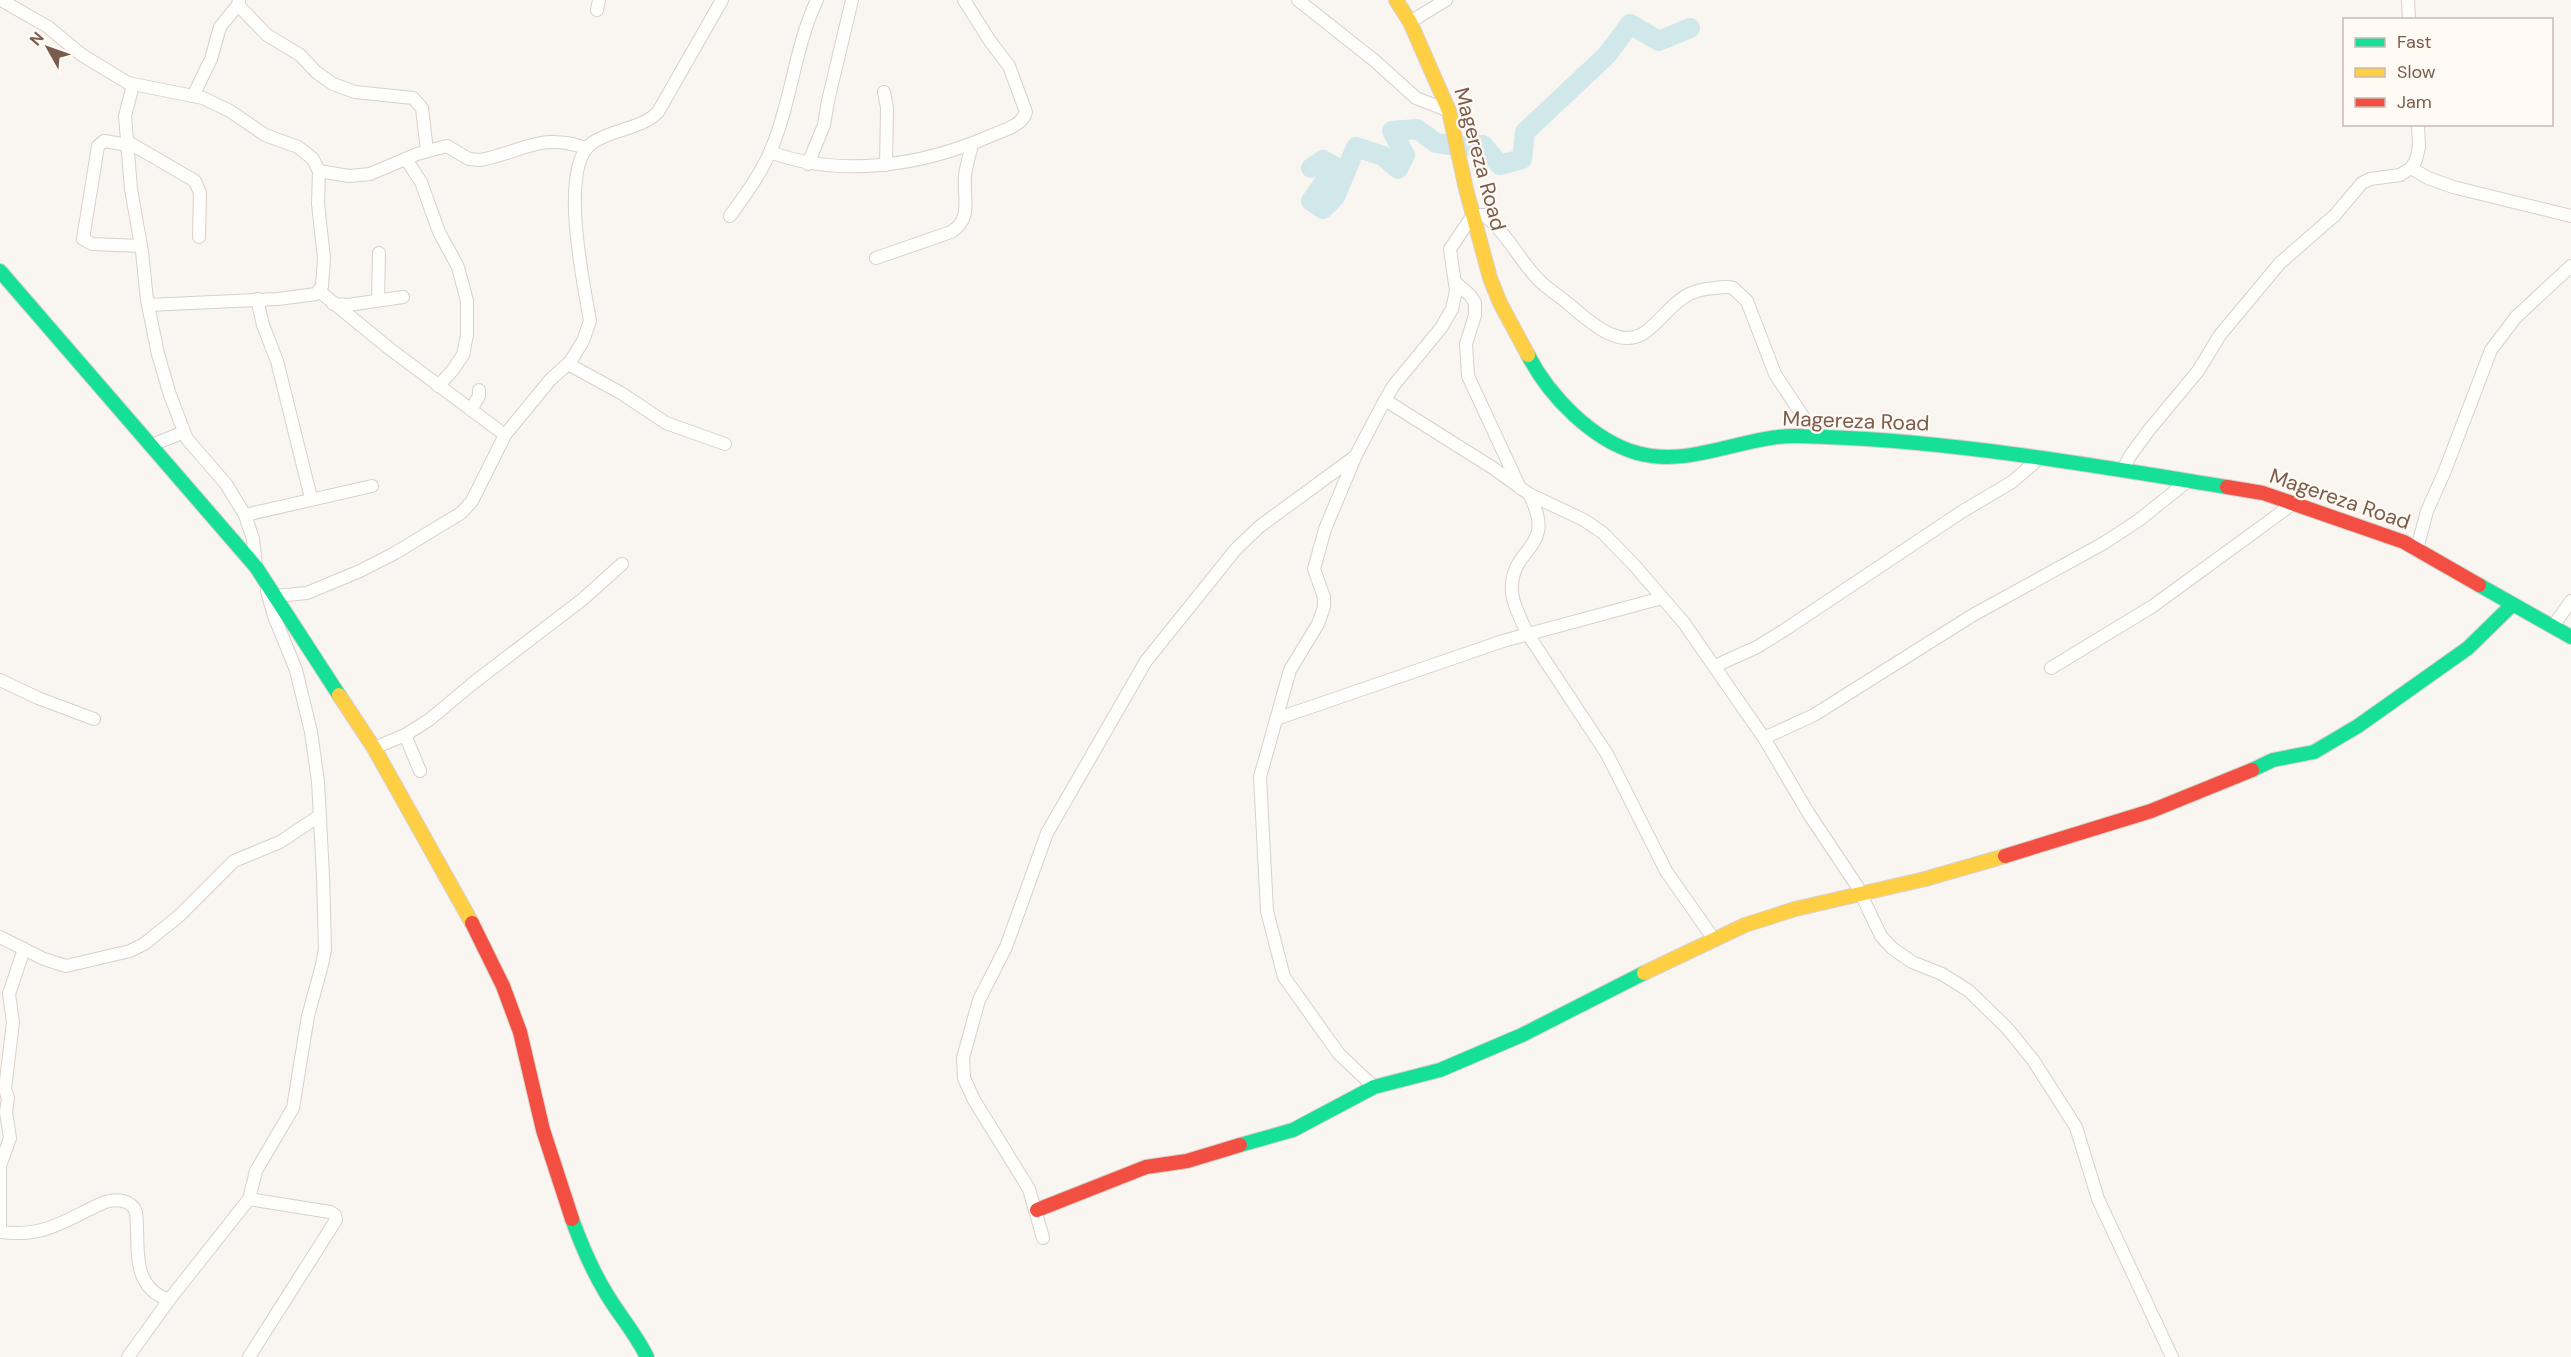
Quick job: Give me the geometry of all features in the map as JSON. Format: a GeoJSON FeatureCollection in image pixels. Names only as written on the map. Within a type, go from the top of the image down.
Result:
{"type":"FeatureCollection","features":[{"type":"Feature","properties":{"kind":"street"},"geometry":{"type":"LineString","coordinates":[[1,0],[48,27],[82,55],[133,85],[193,96],[216,104],[265,135],[298,147],[313,159],[319,171],[318,204],[324,258],[322,285],[319,291],[307,296],[148,305]]}},
{"type":"Feature","properties":{"kind":"street"},"geometry":{"type":"LineString","coordinates":[[275,596],[307,593],[336,582],[395,553],[448,522],[472,501],[505,435],[537,394],[568,364],[583,341],[590,321],[576,234],[580,160],[586,148],[593,142],[647,121],[658,112],[722,0]]}},
{"type":"Feature","properties":{"kind":"street"},"geometry":{"type":"LineString","coordinates":[[730,216],[762,170],[770,152],[786,105],[808,21],[817,0]]}},
{"type":"Feature","properties":{"kind":"street"},"geometry":{"type":"LineString","coordinates":[[808,164],[826,117],[852,0]]}},
{"type":"Feature","properties":{"kind":"street"},"geometry":{"type":"LineString","coordinates":[[770,152],[808,164],[835,167],[886,165],[972,144],[1024,118],[1026,112],[1009,66],[964,0]]}},
{"type":"Feature","properties":{"kind":"street"},"geometry":{"type":"LineString","coordinates":[[1298,0],[1375,61],[1416,98],[1449,111]]}},
{"type":"Feature","properties":{"kind":"street","name":"Magereza Road"},"geometry":{"type":"LineString","coordinates":[[1396,0],[1410,22],[1449,111],[1490,278],[1509,322],[1547,386],[1595,434],[1616,446],[1637,453],[1671,459],[1712,452],[1742,443],[1794,436],[1888,439],[2041,457],[2263,493],[2417,549],[2571,637]]}},
{"type":"Feature","properties":{"kind":"street"},"geometry":{"type":"LineString","coordinates":[[1410,22],[1446,0]]}},
{"type":"Feature","properties":{"kind":"street"},"geometry":{"type":"LineString","coordinates":[[2408,0],[2409,18]]}},
{"type":"Feature","properties":{"kind":"street"},"geometry":{"type":"LineString","coordinates":[[193,96],[211,58],[220,27],[238,3],[267,35],[300,55],[316,72],[333,84],[355,92],[413,98],[422,108],[427,151]]}},
{"type":"Feature","properties":{"kind":"street"},"geometry":{"type":"LineString","coordinates":[[133,85],[125,113],[130,189],[141,246],[148,305],[164,375],[184,432],[198,453],[226,483],[245,515],[253,539],[256,567]]}},
{"type":"Feature","properties":{"kind":"street"},"geometry":{"type":"LineString","coordinates":[[884,92],[887,108],[886,165]]}},
{"type":"Feature","properties":{"kind":"street"},"geometry":{"type":"LineString","coordinates":[[2123,469],[2144,437],[2198,371],[2225,329],[2280,263],[2335,215],[2362,183],[2370,179],[2400,175],[2410,168],[2416,160],[2420,147],[2418,126]]}},
{"type":"Feature","properties":{"kind":"street"},"geometry":{"type":"LineString","coordinates":[[141,246],[92,244],[84,239],[98,146],[104,141],[128,144],[159,162],[184,172],[195,181],[200,193],[199,237]]}},
{"type":"Feature","properties":{"kind":"street"},"geometry":{"type":"LineString","coordinates":[[319,171],[349,176],[370,174],[427,151],[447,146],[469,159],[480,160],[554,141],[568,142],[586,148]]}},
{"type":"Feature","properties":{"kind":"street"},"geometry":{"type":"LineString","coordinates":[[876,258],[951,232],[962,224],[967,209],[965,176],[972,144]]}},
{"type":"Feature","properties":{"kind":"street"},"geometry":{"type":"LineString","coordinates":[[406,159],[421,182],[439,232],[458,267],[467,302],[467,335],[463,355],[438,386]]}},
{"type":"Feature","properties":{"kind":"street"},"geometry":{"type":"LineString","coordinates":[[2410,168],[2428,178],[2453,187],[2571,216]]}},
{"type":"Feature","properties":{"kind":"street"},"geometry":{"type":"LineString","coordinates":[[1374,1087],[1340,1054],[1284,977],[1274,945],[1267,910],[1260,777],[1290,670],[1318,624],[1324,608],[1324,597],[1314,574],[1314,562],[1324,529],[1356,455],[1385,400],[1394,385],[1449,317],[1455,300],[1456,283],[1450,249],[1473,215],[1481,214],[1487,218],[1502,232],[1537,278],[1598,328],[1612,335],[1628,338],[1639,336],[1677,300],[1696,291],[1726,286],[1733,288],[1747,301],[1775,374],[1816,436]]}},
{"type":"Feature","properties":{"kind":"street"},"geometry":{"type":"LineString","coordinates":[[378,253],[378,300]]}},
{"type":"Feature","properties":{"kind":"street"},"geometry":{"type":"LineString","coordinates":[[2417,549],[2427,511],[2491,350],[2516,317],[2571,266]]}},
{"type":"Feature","properties":{"kind":"street"},"geometry":{"type":"LineString","coordinates":[[0,271],[256,567],[374,748],[482,940],[503,986],[520,1032],[543,1131],[579,1239],[606,1293],[639,1340],[647,1357]]}},
{"type":"Feature","properties":{"kind":"street"},"geometry":{"type":"LineString","coordinates":[[1456,283],[1470,295],[1476,309],[1466,344],[1468,376],[1524,491],[1537,512],[1539,530],[1533,545],[1514,574],[1511,588],[1527,633],[1607,754],[1666,871],[1713,938]]}},
{"type":"Feature","properties":{"kind":"street"},"geometry":{"type":"LineString","coordinates":[[319,291],[438,386],[505,435]]}},
{"type":"Feature","properties":{"kind":"street"},"geometry":{"type":"LineString","coordinates":[[333,304],[403,297]]}},
{"type":"Feature","properties":{"kind":"street"},"geometry":{"type":"LineString","coordinates":[[257,299],[263,325],[277,361],[311,498]]}},
{"type":"Feature","properties":{"kind":"street"},"geometry":{"type":"LineString","coordinates":[[568,364],[621,393],[666,423],[725,444]]}},
{"type":"Feature","properties":{"kind":"street"},"geometry":{"type":"LineString","coordinates":[[471,410],[479,396],[479,390]]}},
{"type":"Feature","properties":{"kind":"street"},"geometry":{"type":"LineString","coordinates":[[1385,400],[1524,491],[1584,520],[1603,533],[1684,623],[1764,738],[1808,813],[1857,886],[1876,927],[1892,948],[1912,962],[1942,974],[1969,991],[2007,1028],[2039,1069],[2076,1127],[2098,1199],[2172,1357]]}},
{"type":"Feature","properties":{"kind":"street"},"geometry":{"type":"LineString","coordinates":[[152,445],[184,432]]}},
{"type":"Feature","properties":{"kind":"street"},"geometry":{"type":"LineString","coordinates":[[1043,1238],[1037,1210],[1029,1189],[974,1100],[964,1078],[962,1066],[979,1000],[1006,947],[1047,833],[1146,661],[1236,549],[1259,527],[1356,455]]}},
{"type":"Feature","properties":{"kind":"street"},"geometry":{"type":"LineString","coordinates":[[1715,666],[1757,647],[1783,631],[1963,511],[2012,482],[2041,457]]}},
{"type":"Feature","properties":{"kind":"street"},"geometry":{"type":"LineString","coordinates":[[1764,738],[1814,715],[1973,615],[2104,543],[2139,520],[2189,480]]}},
{"type":"Feature","properties":{"kind":"street"},"geometry":{"type":"LineString","coordinates":[[245,515],[311,498],[372,486]]}},
{"type":"Feature","properties":{"kind":"street"},"geometry":{"type":"LineString","coordinates":[[2051,668],[2153,606],[2294,503]]}},
{"type":"Feature","properties":{"kind":"street"},"geometry":{"type":"LineString","coordinates":[[374,748],[405,735],[429,720],[472,684],[525,646],[622,564]]}},
{"type":"Feature","properties":{"kind":"street"},"geometry":{"type":"LineString","coordinates":[[128,1357],[169,1300],[249,1199],[256,1171],[289,1119],[308,1016],[322,965],[325,930],[318,781],[309,721],[296,670],[274,616],[264,579]]}},
{"type":"Feature","properties":{"kind":"street"},"geometry":{"type":"LineString","coordinates":[[1276,719],[1439,661],[1527,633],[1662,598]]}},
{"type":"Feature","properties":{"kind":"street"},"geometry":{"type":"LineString","coordinates":[[2553,626],[2571,601]]}},
{"type":"Feature","properties":{"kind":"street"},"geometry":{"type":"LineString","coordinates":[[1037,1210],[1068,1200],[1134,1171],[1187,1161],[1293,1130],[1374,1087],[1440,1070],[1522,1035],[1713,938],[1766,918],[1925,879],[2105,826],[2151,812],[2272,760],[2314,752],[2358,726],[2468,648],[2512,604]]}},
{"type":"Feature","properties":{"kind":"street"},"geometry":{"type":"LineString","coordinates":[[0,680],[38,698],[94,719]]}},
{"type":"Feature","properties":{"kind":"street"},"geometry":{"type":"LineString","coordinates":[[405,735],[420,771]]}},
{"type":"Feature","properties":{"kind":"street"},"geometry":{"type":"LineString","coordinates":[[0,937],[66,966],[130,951],[144,944],[179,916],[234,861],[280,842],[319,816]]}},
{"type":"Feature","properties":{"kind":"street"},"geometry":{"type":"LineString","coordinates":[[24,949],[9,994],[13,1022],[5,1089],[8,1098],[6,1110],[10,1138],[0,1167],[0,1231],[23,1234],[40,1232],[105,1202],[117,1200],[128,1202],[134,1206],[136,1212],[138,1254],[143,1278],[153,1293],[169,1300]]}},
{"type":"Feature","properties":{"kind":"street"},"geometry":{"type":"LineString","coordinates":[[249,1199],[330,1212],[335,1215],[336,1220],[249,1357]]}},
{"type":"Feature","properties":{"kind":"waterway"},"geometry":{"type":"LineString","coordinates":[[1311,168],[1323,160],[1335,167],[1311,201],[1323,209],[1335,197],[1356,147],[1383,156],[1398,169],[1405,155],[1392,131],[1417,129],[1436,143],[1457,146],[1483,145],[1500,165],[1522,159],[1525,132],[1607,55],[1630,24],[1659,41],[1690,28]]}},
{"type":"Feature","properties":{"kind":"traffic: fast"},"geometry":{"type":"LineString","coordinates":[[0,271],[256,567],[339,695]]}},
{"type":"Feature","properties":{"kind":"traffic: fast"},"geometry":{"type":"LineString","coordinates":[[1528,355],[1560,401],[1588,427],[1620,447],[1657,457],[1698,454],[1778,437],[1852,438],[2013,454],[2227,487]]}},
{"type":"Feature","properties":{"kind":"traffic: fast"},"geometry":{"type":"LineString","coordinates":[[2479,585],[2571,637]]}},
{"type":"Feature","properties":{"kind":"traffic: fast"},"geometry":{"type":"LineString","coordinates":[[2252,770],[2273,760],[2314,752],[2358,726],[2468,648],[2512,605]]}},
{"type":"Feature","properties":{"kind":"traffic: fast"},"geometry":{"type":"LineString","coordinates":[[1240,1145],[1293,1130],[1374,1087],[1440,1070],[1522,1035],[1644,973]]}},
{"type":"Feature","properties":{"kind":"traffic: fast"},"geometry":{"type":"LineString","coordinates":[[572,1219],[601,1284],[647,1357]]}},
{"type":"Feature","properties":{"kind":"traffic: slow"},"geometry":{"type":"LineString","coordinates":[[1396,0],[1410,22],[1449,111],[1466,189],[1490,278],[1500,303],[1528,355]]}},
{"type":"Feature","properties":{"kind":"traffic: slow"},"geometry":{"type":"LineString","coordinates":[[339,695],[374,748],[472,923]]}},
{"type":"Feature","properties":{"kind":"traffic: slow"},"geometry":{"type":"LineString","coordinates":[[1644,973],[1745,925],[1795,909],[1925,879],[2005,856]]}},
{"type":"Feature","properties":{"kind":"traffic: jam"},"geometry":{"type":"LineString","coordinates":[[2227,487],[2263,493],[2404,542],[2479,585]]}},
{"type":"Feature","properties":{"kind":"traffic: jam"},"geometry":{"type":"LineString","coordinates":[[2005,856],[2151,811],[2252,770]]}},
{"type":"Feature","properties":{"kind":"traffic: jam"},"geometry":{"type":"LineString","coordinates":[[472,923],[503,986],[520,1032],[543,1130],[572,1219]]}},
{"type":"Feature","properties":{"kind":"traffic: jam"},"geometry":{"type":"LineString","coordinates":[[1037,1210],[1146,1167],[1187,1161],[1240,1145]]}}]}
